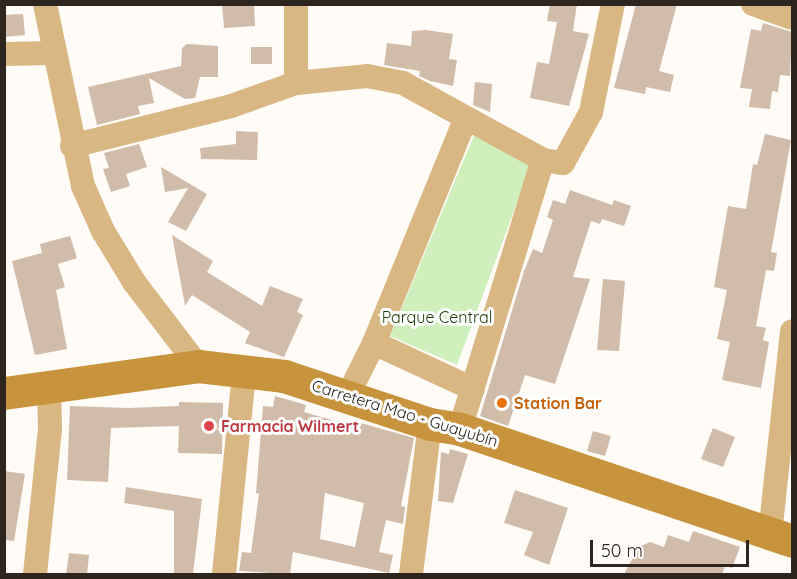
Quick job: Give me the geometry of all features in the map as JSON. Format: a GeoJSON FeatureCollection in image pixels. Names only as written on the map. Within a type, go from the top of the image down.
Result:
{"type":"FeatureCollection","features":[{"type":"Feature","properties":{"kind":"main road","name":"Carretera Mao - Guayubín"},"geometry":{"type":"LineString","coordinates":[[4,393],[198,366],[284,376],[445,426],[781,537]]}},
{"type":"Feature","properties":{"kind":"street"},"geometry":{"type":"LineString","coordinates":[[45,4],[72,146],[83,186],[103,231],[134,282],[198,366]]}},
{"type":"Feature","properties":{"kind":"street"},"geometry":{"type":"LineString","coordinates":[[296,4],[296,83]]}},
{"type":"Feature","properties":{"kind":"street"},"geometry":{"type":"LineString","coordinates":[[72,146],[231,106],[296,83],[367,76],[403,83],[543,160],[563,163],[591,112],[613,4]]}},
{"type":"Feature","properties":{"kind":"street"},"geometry":{"type":"LineString","coordinates":[[753,4],[792,18]]}},
{"type":"Feature","properties":{"kind":"street"},"geometry":{"type":"LineString","coordinates":[[4,54],[54,53]]}},
{"type":"Feature","properties":{"kind":"street"},"geometry":{"type":"LineString","coordinates":[[348,395],[374,343],[466,118]]}},
{"type":"Feature","properties":{"kind":"street"},"geometry":{"type":"LineString","coordinates":[[411,574],[445,426],[473,389],[543,160]]}},
{"type":"Feature","properties":{"kind":"street"},"geometry":{"type":"LineString","coordinates":[[781,537],[792,331]]}},
{"type":"Feature","properties":{"kind":"street"},"geometry":{"type":"LineString","coordinates":[[374,343],[473,389]]}},
{"type":"Feature","properties":{"kind":"street"},"geometry":{"type":"LineString","coordinates":[[225,574],[244,372]]}},
{"type":"Feature","properties":{"kind":"street"},"geometry":{"type":"LineString","coordinates":[[35,574],[50,429],[49,386]]}},
{"type":"Feature","properties":{"kind":"green space","name":"Parque Central"},"geometry":{"type":"Polygon","coordinates":[[[475,133],[532,162],[457,365],[390,336],[475,133]]]}},
{"type":"Feature","properties":{"kind":"building"},"geometry":{"type":"Polygon","coordinates":[[[222,4],[254,4],[255,26],[224,28],[222,4]]]}},
{"type":"Feature","properties":{"kind":"building"},"geometry":{"type":"Polygon","coordinates":[[[550,4],[577,4],[573,31],[589,34],[569,106],[530,98],[537,62],[549,64],[557,22],[547,21],[550,4]]]}},
{"type":"Feature","properties":{"kind":"building"},"geometry":{"type":"Polygon","coordinates":[[[636,4],[677,4],[659,71],[674,75],[670,92],[646,87],[645,94],[614,88],[636,4]]]}},
{"type":"Feature","properties":{"kind":"building"},"geometry":{"type":"Polygon","coordinates":[[[23,14],[25,35],[4,37],[4,15],[23,14]]]}},
{"type":"Feature","properties":{"kind":"building"},"geometry":{"type":"Polygon","coordinates":[[[763,23],[792,32],[790,76],[780,75],[778,92],[772,91],[770,109],[749,107],[752,89],[740,88],[751,29],[761,31],[763,23]]]}},
{"type":"Feature","properties":{"kind":"building"},"geometry":{"type":"Polygon","coordinates":[[[426,30],[453,34],[449,59],[457,60],[453,86],[419,76],[420,71],[384,65],[387,43],[411,46],[412,31],[426,30]]]}},
{"type":"Feature","properties":{"kind":"building"},"geometry":{"type":"Polygon","coordinates":[[[187,44],[218,46],[218,77],[200,77],[195,98],[185,99],[149,78],[154,103],[138,106],[140,114],[97,125],[88,87],[181,66],[182,48],[187,44]]]}},
{"type":"Feature","properties":{"kind":"building"},"geometry":{"type":"Polygon","coordinates":[[[251,47],[272,47],[272,64],[251,64],[251,47]]]}},
{"type":"Feature","properties":{"kind":"building"},"geometry":{"type":"Polygon","coordinates":[[[475,82],[492,84],[490,112],[473,105],[475,82]]]}},
{"type":"Feature","properties":{"kind":"building"},"geometry":{"type":"Polygon","coordinates":[[[236,131],[258,132],[257,160],[201,159],[200,148],[236,144],[236,131]]]}},
{"type":"Feature","properties":{"kind":"building"},"geometry":{"type":"Polygon","coordinates":[[[765,134],[791,140],[771,252],[777,253],[774,271],[766,270],[756,326],[766,328],[763,340],[769,342],[761,388],[722,380],[730,342],[717,339],[727,290],[714,287],[728,206],[746,209],[753,164],[757,165],[765,134]]]}},
{"type":"Feature","properties":{"kind":"building"},"geometry":{"type":"Polygon","coordinates":[[[139,144],[147,167],[126,174],[130,186],[111,192],[103,169],[109,168],[104,153],[139,144]]]}},
{"type":"Feature","properties":{"kind":"building"},"geometry":{"type":"Polygon","coordinates":[[[161,167],[207,194],[186,231],[168,222],[188,188],[165,192],[161,167]]]}},
{"type":"Feature","properties":{"kind":"building"},"geometry":{"type":"Polygon","coordinates":[[[570,190],[612,205],[614,200],[631,206],[624,226],[602,219],[600,224],[591,221],[573,277],[590,279],[555,384],[525,375],[508,426],[480,416],[524,271],[533,249],[542,253],[553,220],[547,217],[553,200],[565,204],[570,190]]]}},
{"type":"Feature","properties":{"kind":"building"},"geometry":{"type":"Polygon","coordinates":[[[172,235],[213,261],[207,272],[262,306],[270,286],[303,299],[297,312],[303,315],[284,357],[245,343],[250,332],[192,295],[185,306],[172,235]]]}},
{"type":"Feature","properties":{"kind":"building"},"geometry":{"type":"Polygon","coordinates":[[[70,236],[77,258],[58,264],[65,287],[56,290],[67,349],[35,355],[12,261],[42,253],[40,244],[70,236]]]}},
{"type":"Feature","properties":{"kind":"building"},"geometry":{"type":"Polygon","coordinates":[[[603,279],[625,281],[619,351],[597,350],[603,279]]]}},
{"type":"Feature","properties":{"kind":"building"},"geometry":{"type":"Polygon","coordinates":[[[275,396],[306,405],[304,412],[349,425],[350,420],[414,438],[401,506],[405,507],[403,524],[386,520],[379,552],[393,555],[389,573],[293,552],[290,574],[239,571],[242,552],[251,553],[259,494],[256,493],[263,406],[273,407],[275,396]],[[325,493],[320,539],[355,547],[364,503],[325,493]]]}},
{"type":"Feature","properties":{"kind":"building"},"geometry":{"type":"Polygon","coordinates":[[[179,402],[223,403],[222,454],[178,453],[179,426],[111,428],[108,482],[67,480],[70,406],[128,408],[179,406],[179,402]]]}},
{"type":"Feature","properties":{"kind":"building"},"geometry":{"type":"Polygon","coordinates":[[[713,428],[735,437],[723,467],[701,459],[713,428]]]}},
{"type":"Feature","properties":{"kind":"building"},"geometry":{"type":"Polygon","coordinates":[[[593,431],[611,436],[605,456],[587,451],[593,431]]]}},
{"type":"Feature","properties":{"kind":"building"},"geometry":{"type":"Polygon","coordinates":[[[450,449],[468,454],[453,503],[438,501],[441,452],[449,454],[450,449]]]}},
{"type":"Feature","properties":{"kind":"building"},"geometry":{"type":"Polygon","coordinates":[[[4,471],[25,474],[14,541],[4,540],[4,471]]]}},
{"type":"Feature","properties":{"kind":"building"},"geometry":{"type":"Polygon","coordinates":[[[126,487],[202,499],[193,574],[174,574],[174,511],[124,503],[126,487]]]}},
{"type":"Feature","properties":{"kind":"building"},"geometry":{"type":"Polygon","coordinates":[[[515,490],[568,508],[549,565],[524,555],[533,532],[504,523],[515,490]]]}},
{"type":"Feature","properties":{"kind":"building"},"geometry":{"type":"Polygon","coordinates":[[[693,531],[740,547],[732,568],[725,566],[722,574],[624,574],[639,547],[650,542],[664,547],[668,535],[689,542],[693,531]]]}},
{"type":"Feature","properties":{"kind":"building"},"geometry":{"type":"Polygon","coordinates":[[[69,553],[89,555],[87,574],[66,574],[69,553]]]}},
{"type":"Feature","properties":{"kind":"place","name":"Station Bar"},"geometry":{"type":"Point","coordinates":[502,403]}},
{"type":"Feature","properties":{"kind":"place","name":"Farmacia Wilmert"},"geometry":{"type":"Point","coordinates":[209,426]}}]}
